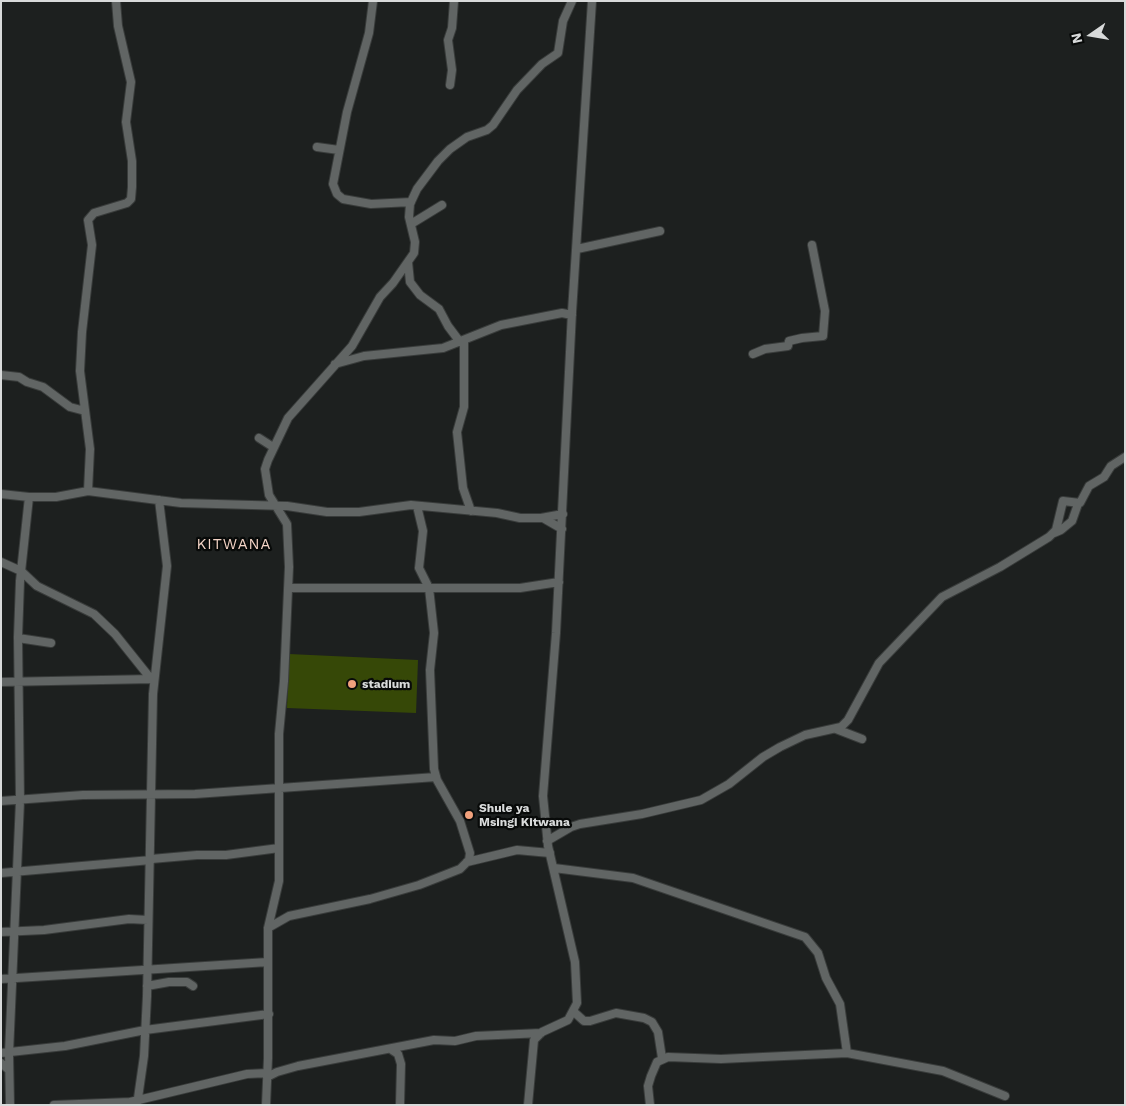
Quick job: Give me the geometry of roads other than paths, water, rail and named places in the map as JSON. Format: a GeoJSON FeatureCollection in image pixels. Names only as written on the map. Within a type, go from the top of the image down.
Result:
{"type":"FeatureCollection","features":[{"type":"Feature","properties":{"kind":"street"},"geometry":{"type":"LineString","coordinates":[[88,491],[90,449],[80,359],[92,245],[88,220],[94,212],[128,204],[132,194],[132,165],[126,122],[131,82],[120,34],[116,1]]}},
{"type":"Feature","properties":{"kind":"street"},"geometry":{"type":"LineString","coordinates":[[373,1],[369,33],[349,105],[333,184],[337,194],[343,199],[371,204],[411,202]]}},
{"type":"Feature","properties":{"kind":"street"},"geometry":{"type":"LineString","coordinates":[[450,84],[452,70],[448,40],[452,28],[454,1]]}},
{"type":"Feature","properties":{"kind":"street"},"geometry":{"type":"LineString","coordinates":[[266,1105],[268,1075],[268,928],[279,881],[279,734],[284,681],[288,588],[287,524],[269,495],[265,469],[273,447],[294,409],[352,346],[377,301],[408,262],[415,246],[411,224],[411,202],[417,189],[438,161],[467,138],[487,130],[493,125],[517,90],[542,64],[557,54],[562,21],[572,1]]}},
{"type":"Feature","properties":{"kind":"street"},"geometry":{"type":"LineString","coordinates":[[528,1105],[531,1089],[532,1048],[535,1038],[541,1033],[563,1023],[574,1012],[578,994],[575,962],[547,841],[543,796],[559,582],[572,315],[592,1]]}},
{"type":"Feature","properties":{"kind":"street"},"geometry":{"type":"LineString","coordinates":[[317,148],[340,150]]}},
{"type":"Feature","properties":{"kind":"street"},"geometry":{"type":"LineString","coordinates":[[411,224],[442,205]]}},
{"type":"Feature","properties":{"kind":"street"},"geometry":{"type":"LineString","coordinates":[[577,249],[660,231]]}},
{"type":"Feature","properties":{"kind":"street"},"geometry":{"type":"LineString","coordinates":[[753,354],[765,349],[788,346],[789,342],[795,340],[823,336],[825,311],[812,245]]}},
{"type":"Feature","properties":{"kind":"street"},"geometry":{"type":"LineString","coordinates":[[408,262],[410,282],[420,295],[439,309],[448,326],[462,341],[464,407],[457,432],[464,488],[471,511]]}},
{"type":"Feature","properties":{"kind":"street"},"geometry":{"type":"LineString","coordinates":[[335,364],[374,355],[424,351],[462,341],[501,325],[562,313],[572,315]]}},
{"type":"Feature","properties":{"kind":"street"},"geometry":{"type":"LineString","coordinates":[[1,375],[15,375],[26,382],[43,387],[70,407],[86,411]]}},
{"type":"Feature","properties":{"kind":"street"},"geometry":{"type":"LineString","coordinates":[[259,438],[273,447]]}},
{"type":"Feature","properties":{"kind":"street"},"geometry":{"type":"LineString","coordinates":[[547,841],[570,827],[580,824],[642,814],[701,800],[713,795],[749,770],[763,757],[780,747],[804,735],[836,729],[848,720],[880,662],[942,597],[1000,567],[1061,530],[1072,521],[1078,504],[1089,486],[1104,477],[1111,466],[1125,457]]}},
{"type":"Feature","properties":{"kind":"street"},"geometry":{"type":"LineString","coordinates":[[1,494],[29,498],[56,497],[88,491],[159,500],[335,512],[359,512],[399,505],[497,513],[520,518],[543,518],[563,514]]}},
{"type":"Feature","properties":{"kind":"street"},"geometry":{"type":"LineString","coordinates":[[10,1105],[9,1070],[5,1053],[14,933],[20,801],[18,638],[21,572],[29,498]]}},
{"type":"Feature","properties":{"kind":"street"},"geometry":{"type":"LineString","coordinates":[[137,1102],[145,1030],[148,969],[153,679],[167,566],[159,500]]}},
{"type":"Feature","properties":{"kind":"street"},"geometry":{"type":"LineString","coordinates":[[1054,533],[1063,501],[1068,500],[1078,504]]}},
{"type":"Feature","properties":{"kind":"street"},"geometry":{"type":"LineString","coordinates":[[417,506],[423,531],[419,568],[429,588],[434,633],[430,670],[436,777],[460,821],[470,853],[468,862]]}},
{"type":"Feature","properties":{"kind":"street"},"geometry":{"type":"LineString","coordinates":[[543,518],[562,529]]}},
{"type":"Feature","properties":{"kind":"street"},"geometry":{"type":"LineString","coordinates":[[1,562],[21,572],[37,586],[94,614],[115,634],[153,679]]}},
{"type":"Feature","properties":{"kind":"street"},"geometry":{"type":"LineString","coordinates":[[288,588],[520,588],[559,582]]}},
{"type":"Feature","properties":{"kind":"street"},"geometry":{"type":"LineString","coordinates":[[18,638],[51,643]]}},
{"type":"Feature","properties":{"kind":"street"},"geometry":{"type":"LineString","coordinates":[[1,682],[153,679]]}},
{"type":"Feature","properties":{"kind":"street"},"geometry":{"type":"LineString","coordinates":[[836,729],[862,739]]}},
{"type":"Feature","properties":{"kind":"street"},"geometry":{"type":"LineString","coordinates":[[1,801],[436,777]]}},
{"type":"Feature","properties":{"kind":"street"},"geometry":{"type":"LineString","coordinates":[[1,873],[237,854],[279,848]]}},
{"type":"Feature","properties":{"kind":"street"},"geometry":{"type":"LineString","coordinates":[[268,928],[289,916],[370,899],[419,885],[460,869],[468,862],[517,850],[550,852]]}},
{"type":"Feature","properties":{"kind":"street"},"geometry":{"type":"LineString","coordinates":[[554,868],[634,878],[805,938],[818,953],[826,978],[840,1004],[847,1053]]}},
{"type":"Feature","properties":{"kind":"street"},"geometry":{"type":"LineString","coordinates":[[1,932],[14,933],[101,921],[148,920]]}},
{"type":"Feature","properties":{"kind":"street"},"geometry":{"type":"LineString","coordinates":[[1,979],[268,962]]}},
{"type":"Feature","properties":{"kind":"street"},"geometry":{"type":"LineString","coordinates":[[147,986],[169,982],[187,982],[193,986]]}},
{"type":"Feature","properties":{"kind":"street"},"geometry":{"type":"LineString","coordinates":[[574,1012],[590,1022],[616,1013],[644,1018],[656,1026],[662,1058]]}},
{"type":"Feature","properties":{"kind":"street"},"geometry":{"type":"LineString","coordinates":[[5,1053],[64,1046],[145,1030],[268,1014]]}},
{"type":"Feature","properties":{"kind":"street"},"geometry":{"type":"LineString","coordinates":[[54,1105],[137,1102],[247,1074],[268,1075],[282,1070],[392,1050],[434,1040],[455,1041],[476,1036],[541,1033]]}},
{"type":"Feature","properties":{"kind":"street"},"geometry":{"type":"LineString","coordinates":[[392,1050],[398,1054],[401,1064],[400,1105]]}},
{"type":"Feature","properties":{"kind":"street"},"geometry":{"type":"LineString","coordinates":[[650,1105],[650,1081],[657,1062],[662,1058],[721,1059],[847,1053],[943,1071],[1005,1096]]}},
{"type":"Feature","properties":{"kind":"street"},"geometry":{"type":"LineString","coordinates":[[1,1063],[9,1070]]}},
{"type":"Feature","properties":{"kind":"street"},"geometry":{"type":"LineString","coordinates":[[268,1063],[274,1068],[282,1070]]}},
{"type":"Feature","properties":{"kind":"place","name":"stadium"},"geometry":{"type":"Point","coordinates":[352,684]}},
{"type":"Feature","properties":{"kind":"place","name":"Shule ya Msingi Kitwana"},"geometry":{"type":"Point","coordinates":[469,815]}},
{"type":"Feature","properties":{"kind":"district","name":"KITWANA"},"geometry":{"type":"Point","coordinates":[234,545]}}]}
